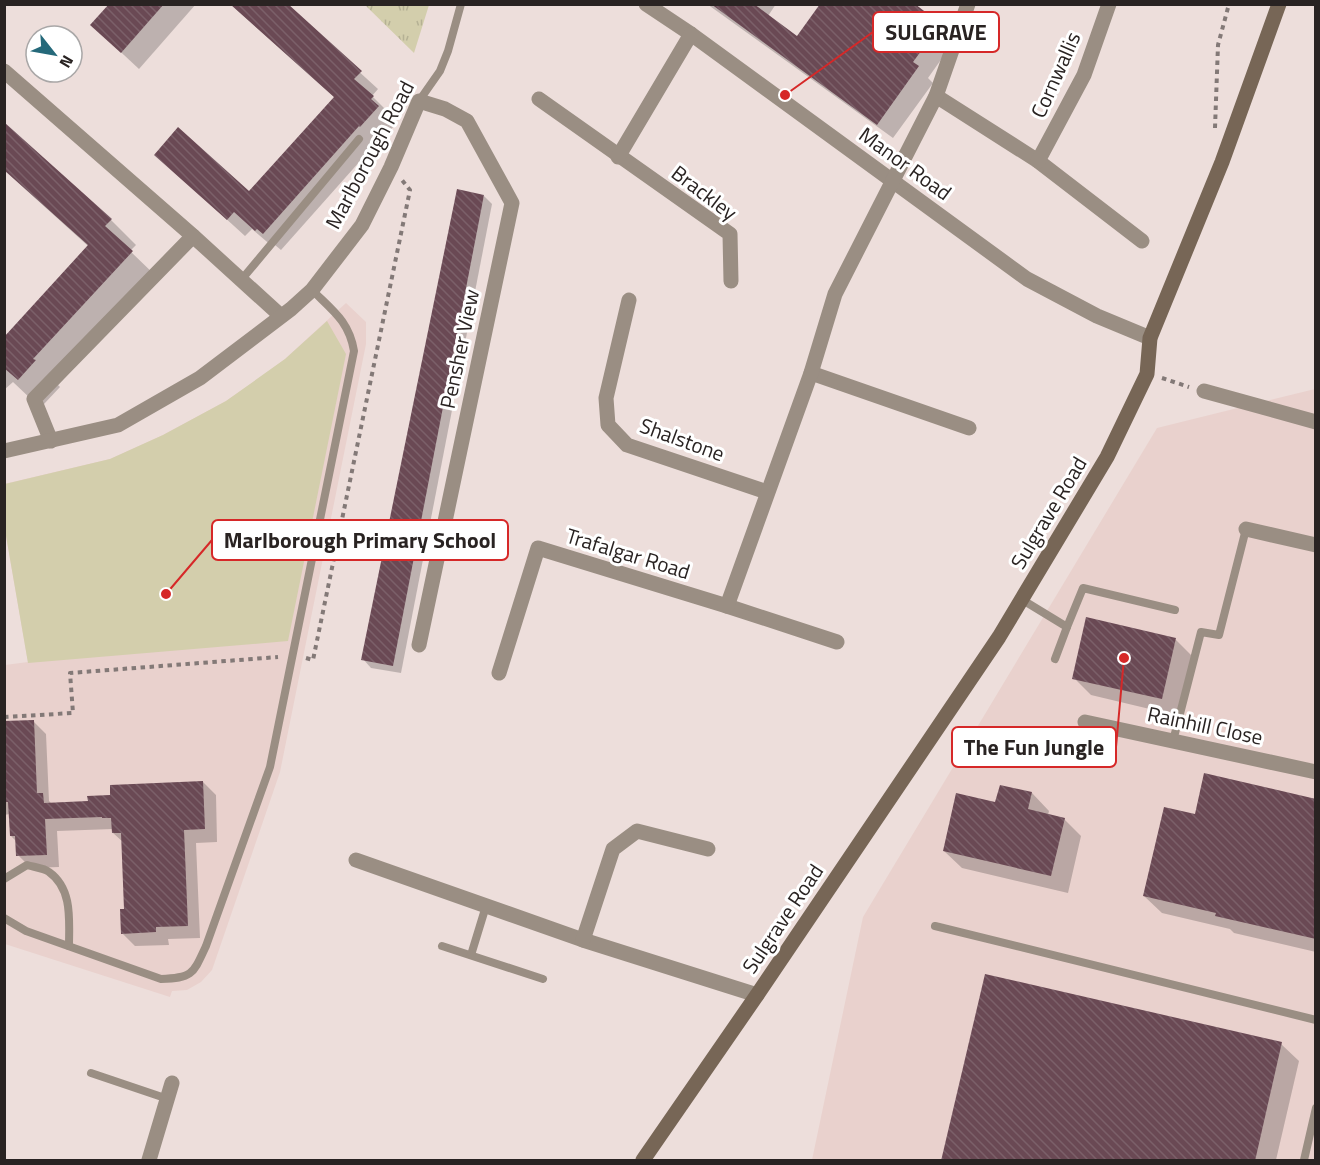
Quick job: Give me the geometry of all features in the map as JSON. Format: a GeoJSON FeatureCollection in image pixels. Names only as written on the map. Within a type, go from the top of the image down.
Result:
{"type":"FeatureCollection","features":[{"type":"Feature","properties":{"kind":"street","name":"Manor Road"},"geometry":{"type":"LineString","coordinates":[[646,4],[691,34],[1027,279],[1097,316],[1150,338]]}},
{"type":"Feature","properties":{"kind":"street","name":"Cornwallis"},"geometry":{"type":"LineString","coordinates":[[1038,161],[1084,75],[1108,4]]}},
{"type":"Feature","properties":{"kind":"street","name":"Sulgrave Road"},"geometry":{"type":"LineString","coordinates":[[642,1161],[992,647],[1107,457],[1147,374],[1150,338],[1222,162],[1279,4]]}},
{"type":"Feature","properties":{"kind":"street"},"geometry":{"type":"LineString","coordinates":[[727,606],[811,373],[835,294],[936,96],[963,7]]}},
{"type":"Feature","properties":{"kind":"street"},"geometry":{"type":"LineString","coordinates":[[618,157],[691,34]]}},
{"type":"Feature","properties":{"kind":"street"},"geometry":{"type":"LineString","coordinates":[[4,70],[194,236],[280,316]]}},
{"type":"Feature","properties":{"kind":"street"},"geometry":{"type":"LineString","coordinates":[[936,96],[1038,161],[1142,241]]}},
{"type":"Feature","properties":{"kind":"street","name":"Brackley"},"geometry":{"type":"LineString","coordinates":[[539,99],[730,234],[731,281]]}},
{"type":"Feature","properties":{"kind":"street","name":"Marlborough Road"},"geometry":{"type":"LineString","coordinates":[[4,451],[118,425],[200,378],[312,290],[362,225],[391,167],[419,101]]}},
{"type":"Feature","properties":{"kind":"street","name":"Pensher View"},"geometry":{"type":"LineString","coordinates":[[419,101],[445,109],[467,122],[512,203],[419,645]]}},
{"type":"Feature","properties":{"kind":"street"},"geometry":{"type":"LineString","coordinates":[[51,441],[34,399],[194,236]]}},
{"type":"Feature","properties":{"kind":"street","name":"Shalstone"},"geometry":{"type":"LineString","coordinates":[[629,300],[606,398],[608,425],[627,445],[767,492]]}},
{"type":"Feature","properties":{"kind":"street"},"geometry":{"type":"LineString","coordinates":[[811,373],[969,428]]}},
{"type":"Feature","properties":{"kind":"street"},"geometry":{"type":"LineString","coordinates":[[1204,391],[1316,422]]}},
{"type":"Feature","properties":{"kind":"street"},"geometry":{"type":"LineString","coordinates":[[1246,529],[1316,545]]}},
{"type":"Feature","properties":{"kind":"street","name":"Trafalgar Road"},"geometry":{"type":"LineString","coordinates":[[499,673],[538,548],[837,642]]}},
{"type":"Feature","properties":{"kind":"street","name":"Rainhill Close"},"geometry":{"type":"LineString","coordinates":[[1085,722],[1316,771]]}},
{"type":"Feature","properties":{"kind":"street"},"geometry":{"type":"LineString","coordinates":[[584,940],[613,849],[637,831],[708,849]]}},
{"type":"Feature","properties":{"kind":"street","name":"Sulgrave Road"},"geometry":{"type":"LineString","coordinates":[[356,860],[584,940],[757,995]]}},
{"type":"Feature","properties":{"kind":"street"},"geometry":{"type":"LineString","coordinates":[[149,1161],[172,1083]]}},
{"type":"Feature","properties":{"kind":"lane","name":"Marlborough Road"},"geometry":{"type":"LineString","coordinates":[[419,101],[440,71],[461,4]]}},
{"type":"Feature","properties":{"kind":"lane"},"geometry":{"type":"LineString","coordinates":[[242,279],[359,139]]}},
{"type":"Feature","properties":{"kind":"lane"},"geometry":{"type":"LineString","coordinates":[[4,918],[26,931],[160,980],[182,979],[195,970],[206,946],[270,767],[354,351],[352,338],[344,322],[312,290]]}},
{"type":"Feature","properties":{"kind":"lane"},"geometry":{"type":"LineString","coordinates":[[1173,741],[1201,632],[1219,635],[1246,529]]}},
{"type":"Feature","properties":{"kind":"lane"},"geometry":{"type":"LineString","coordinates":[[1055,659],[1083,588],[1175,610]]}},
{"type":"Feature","properties":{"kind":"lane"},"geometry":{"type":"LineString","coordinates":[[1021,599],[1067,627]]}},
{"type":"Feature","properties":{"kind":"lane"},"geometry":{"type":"LineString","coordinates":[[4,879],[27,866],[49,871],[66,891],[69,946]]}},
{"type":"Feature","properties":{"kind":"lane"},"geometry":{"type":"LineString","coordinates":[[471,955],[486,906]]}},
{"type":"Feature","properties":{"kind":"lane"},"geometry":{"type":"LineString","coordinates":[[935,926],[1316,1020]]}},
{"type":"Feature","properties":{"kind":"lane"},"geometry":{"type":"LineString","coordinates":[[442,946],[543,979]]}},
{"type":"Feature","properties":{"kind":"lane"},"geometry":{"type":"LineString","coordinates":[[91,1073],[168,1099]]}},
{"type":"Feature","properties":{"kind":"lane"},"geometry":{"type":"LineString","coordinates":[[1304,1161],[1316,1108]]}},
{"type":"Feature","properties":{"kind":"path"},"geometry":{"type":"LineString","coordinates":[[1222,162],[1214,150],[1218,45],[1229,4]]}},
{"type":"Feature","properties":{"kind":"path"},"geometry":{"type":"LineString","coordinates":[[4,717],[73,713],[70,673],[292,656],[313,660],[410,190],[391,167]]}},
{"type":"Feature","properties":{"kind":"path"},"geometry":{"type":"LineString","coordinates":[[1147,374],[1204,391]]}},
{"type":"Feature","properties":{"kind":"shaded area"},"geometry":{"type":"Polygon","coordinates":[[[346,303],[366,322],[366,344],[280,772],[212,970],[201,982],[187,990],[172,991],[170,997],[5,944],[5,665],[28,662],[5,530],[4,484],[110,459],[163,435],[226,401],[262,376],[285,359],[346,303]]]}},
{"type":"Feature","properties":{"kind":"shaded area"},"geometry":{"type":"Polygon","coordinates":[[[1315,389],[1315,1160],[812,1160],[863,917],[1157,428],[1315,389]]]}},
{"type":"Feature","properties":{"kind":"green space"},"geometry":{"type":"Polygon","coordinates":[[[365,5],[429,5],[414,53],[365,5]]]}},
{"type":"Feature","properties":{"kind":"green space"},"geometry":{"type":"Polygon","coordinates":[[[327,321],[346,354],[288,641],[28,663],[5,530],[5,484],[110,459],[163,435],[226,401],[285,359],[327,321]]]}},
{"type":"Feature","properties":{"kind":"building"},"geometry":{"type":"Polygon","coordinates":[[[109,4],[164,4],[121,53],[90,25],[109,4]]]}},
{"type":"Feature","properties":{"kind":"building"},"geometry":{"type":"Polygon","coordinates":[[[230,4],[288,4],[362,71],[354,79],[374,96],[371,99],[379,106],[263,234],[257,229],[255,231],[234,212],[227,220],[154,155],[178,127],[249,191],[334,97],[230,4]]]}},
{"type":"Feature","properties":{"kind":"building"},"geometry":{"type":"Polygon","coordinates":[[[711,4],[754,4],[797,36],[820,4],[915,4],[941,24],[913,62],[919,66],[877,125],[711,4]]]}},
{"type":"Feature","properties":{"kind":"building"},"geometry":{"type":"Polygon","coordinates":[[[4,122],[112,219],[105,226],[133,251],[33,359],[36,360],[18,380],[4,368],[4,337],[88,245],[4,170],[4,122]]]}},
{"type":"Feature","properties":{"kind":"building"},"geometry":{"type":"Polygon","coordinates":[[[457,189],[484,195],[393,666],[361,660],[457,189]]]}},
{"type":"Feature","properties":{"kind":"building"},"geometry":{"type":"Polygon","coordinates":[[[1086,617],[1176,638],[1162,699],[1072,679],[1086,617]]]}},
{"type":"Feature","properties":{"kind":"building"},"geometry":{"type":"Polygon","coordinates":[[[34,720],[37,793],[43,793],[44,803],[88,801],[87,796],[110,795],[110,785],[203,781],[205,829],[184,830],[188,926],[156,927],[156,932],[121,934],[120,909],[124,909],[121,833],[112,833],[111,818],[45,819],[47,855],[16,856],[15,836],[10,836],[8,802],[4,802],[4,721],[34,720]]]}},
{"type":"Feature","properties":{"kind":"building"},"geometry":{"type":"Polygon","coordinates":[[[1204,773],[1316,799],[1316,939],[1215,916],[1216,913],[1143,896],[1164,807],[1195,814],[1204,773]]]}},
{"type":"Feature","properties":{"kind":"building"},"geometry":{"type":"Polygon","coordinates":[[[1000,785],[1032,792],[1028,809],[1065,818],[1051,876],[943,851],[956,793],[995,802],[1000,785]]]}},
{"type":"Feature","properties":{"kind":"building"},"geometry":{"type":"Polygon","coordinates":[[[985,974],[1282,1042],[1255,1161],[941,1161],[985,974]]]}},
{"type":"Feature","properties":{"kind":"place","name":"SULGRAVE"},"geometry":{"type":"Point","coordinates":[785,95]}},
{"type":"Feature","properties":{"kind":"place","name":"Marlborough Primary School"},"geometry":{"type":"Point","coordinates":[166,594]}},
{"type":"Feature","properties":{"kind":"place","name":"The Fun Jungle"},"geometry":{"type":"Point","coordinates":[1124,658]}}]}
